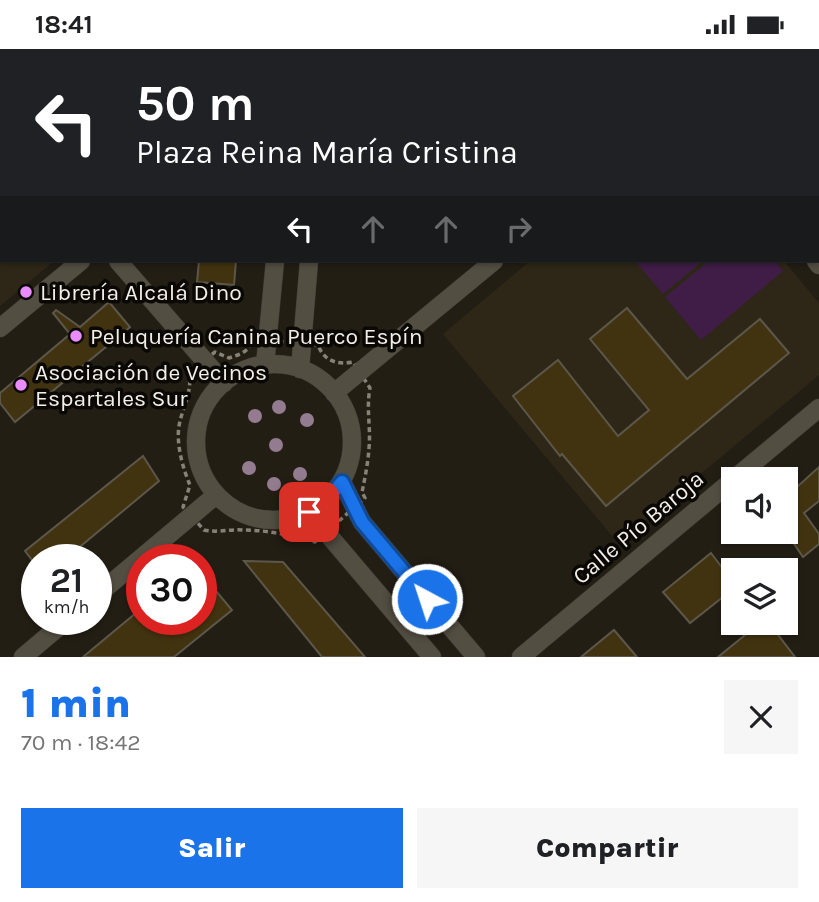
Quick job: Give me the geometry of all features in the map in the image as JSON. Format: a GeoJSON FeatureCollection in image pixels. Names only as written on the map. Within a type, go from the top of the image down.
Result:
{"type":"FeatureCollection","features":[{"type":"Feature","properties":{"kind":"street"},"geometry":{"type":"LineString","coordinates":[[0,328],[80,263]]}},
{"type":"Feature","properties":{"kind":"street"},"geometry":{"type":"LineString","coordinates":[[120,263],[224,383]]}},
{"type":"Feature","properties":{"kind":"street"},"geometry":{"type":"LineString","coordinates":[[265,365],[275,263]]}},
{"type":"Feature","properties":{"kind":"street"},"geometry":{"type":"LineString","coordinates":[[300,369],[309,263]]}},
{"type":"Feature","properties":{"kind":"street"},"geometry":{"type":"LineString","coordinates":[[334,393],[492,263]]}},
{"type":"Feature","properties":{"kind":"street"},"geometry":{"type":"LineString","coordinates":[[265,365],[300,369],[313,375],[334,393],[341,403],[350,421],[352,441],[349,464],[342,482],[327,500],[309,512],[289,519],[271,520],[246,515],[230,507],[216,495],[202,471],[196,449],[199,423],[208,401],[224,383],[246,370],[265,365]]}},
{"type":"Feature","properties":{"kind":"street","name":"Calle Pío Baroja"},"geometry":{"type":"LineString","coordinates":[[521,657],[819,408]]}},
{"type":"Feature","properties":{"kind":"street"},"geometry":{"type":"LineString","coordinates":[[342,482],[362,522],[476,657]]}},
{"type":"Feature","properties":{"kind":"street"},"geometry":{"type":"LineString","coordinates":[[112,583],[216,495]]}},
{"type":"Feature","properties":{"kind":"street"},"geometry":{"type":"LineString","coordinates":[[309,512],[432,657]]}},
{"type":"Feature","properties":{"kind":"street"},"geometry":{"type":"LineString","coordinates":[[23,657],[49,635]]}},
{"type":"Feature","properties":{"kind":"path"},"geometry":{"type":"LineString","coordinates":[[253,339],[267,341],[318,345],[327,359],[335,363],[353,362],[370,388],[366,407],[369,416],[369,448],[362,492],[365,498],[315,542],[293,536],[243,530],[224,533],[204,530],[183,507],[190,485],[185,474],[179,429],[189,393],[189,372],[215,352],[229,358],[248,350],[253,339]]}},
{"type":"Feature","properties":{"kind":"shaded area"},"geometry":{"type":"Polygon","coordinates":[[[0,263],[52,263],[0,306],[0,263]]]}},
{"type":"Feature","properties":{"kind":"shaded area"},"geometry":{"type":"Polygon","coordinates":[[[528,263],[786,263],[819,303],[819,375],[618,543],[443,334],[528,263]]]}},
{"type":"Feature","properties":{"kind":"shaded area"},"geometry":{"type":"Polygon","coordinates":[[[637,263],[701,263],[663,294],[637,263]]]}},
{"type":"Feature","properties":{"kind":"shaded area"},"geometry":{"type":"Polygon","coordinates":[[[707,263],[777,263],[783,271],[701,340],[665,297],[707,263]]]}},
{"type":"Feature","properties":{"kind":"building"},"geometry":{"type":"Polygon","coordinates":[[[199,263],[236,263],[234,285],[197,282],[199,263]]]}},
{"type":"Feature","properties":{"kind":"building"},"geometry":{"type":"Polygon","coordinates":[[[109,302],[130,327],[15,422],[0,403],[0,393],[70,334],[53,313],[56,310],[80,327],[109,302]]]}},
{"type":"Feature","properties":{"kind":"building"},"geometry":{"type":"Polygon","coordinates":[[[627,308],[687,379],[760,319],[789,353],[606,506],[562,454],[560,456],[513,396],[558,360],[618,436],[649,410],[590,339],[627,308]]]}},
{"type":"Feature","properties":{"kind":"building"},"geometry":{"type":"Polygon","coordinates":[[[143,456],[159,481],[83,544],[34,544],[143,456]]]}},
{"type":"Feature","properties":{"kind":"building"},"geometry":{"type":"Polygon","coordinates":[[[819,467],[819,501],[804,513],[819,534],[819,544],[803,557],[794,544],[798,544],[798,486],[819,467]]]}},
{"type":"Feature","properties":{"kind":"building"},"geometry":{"type":"Polygon","coordinates":[[[711,553],[721,566],[721,598],[690,623],[663,592],[711,553]]]}},
{"type":"Feature","properties":{"kind":"building"},"geometry":{"type":"Polygon","coordinates":[[[244,561],[283,562],[365,657],[322,657],[244,561]]]}},
{"type":"Feature","properties":{"kind":"building"},"geometry":{"type":"Polygon","coordinates":[[[217,592],[232,610],[217,622],[217,592]]]}},
{"type":"Feature","properties":{"kind":"building"},"geometry":{"type":"Polygon","coordinates":[[[126,621],[126,635],[201,635],[174,657],[83,657],[126,621]]]}},
{"type":"Feature","properties":{"kind":"building"},"geometry":{"type":"Polygon","coordinates":[[[614,630],[637,657],[581,657],[614,630]]]}},
{"type":"Feature","properties":{"kind":"building"},"geometry":{"type":"Polygon","coordinates":[[[745,635],[778,635],[795,657],[718,657],[745,635]]]}},
{"type":"Feature","properties":{"kind":"place","name":"Librería Alcalá Dino"},"geometry":{"type":"Point","coordinates":[26,292]}},
{"type":"Feature","properties":{"kind":"place","name":"Peluquería Canina Puerco Espín"},"geometry":{"type":"Point","coordinates":[76,336]}},
{"type":"Feature","properties":{"kind":"place","name":"Asociación de Vecinos Espartales Sur"},"geometry":{"type":"Point","coordinates":[21,385]}},
{"type":"Feature","properties":{"kind":"route"},"geometry":{"type":"LineString","coordinates":[[309,512],[327,500],[342,482],[362,522],[427,599]]}}]}
